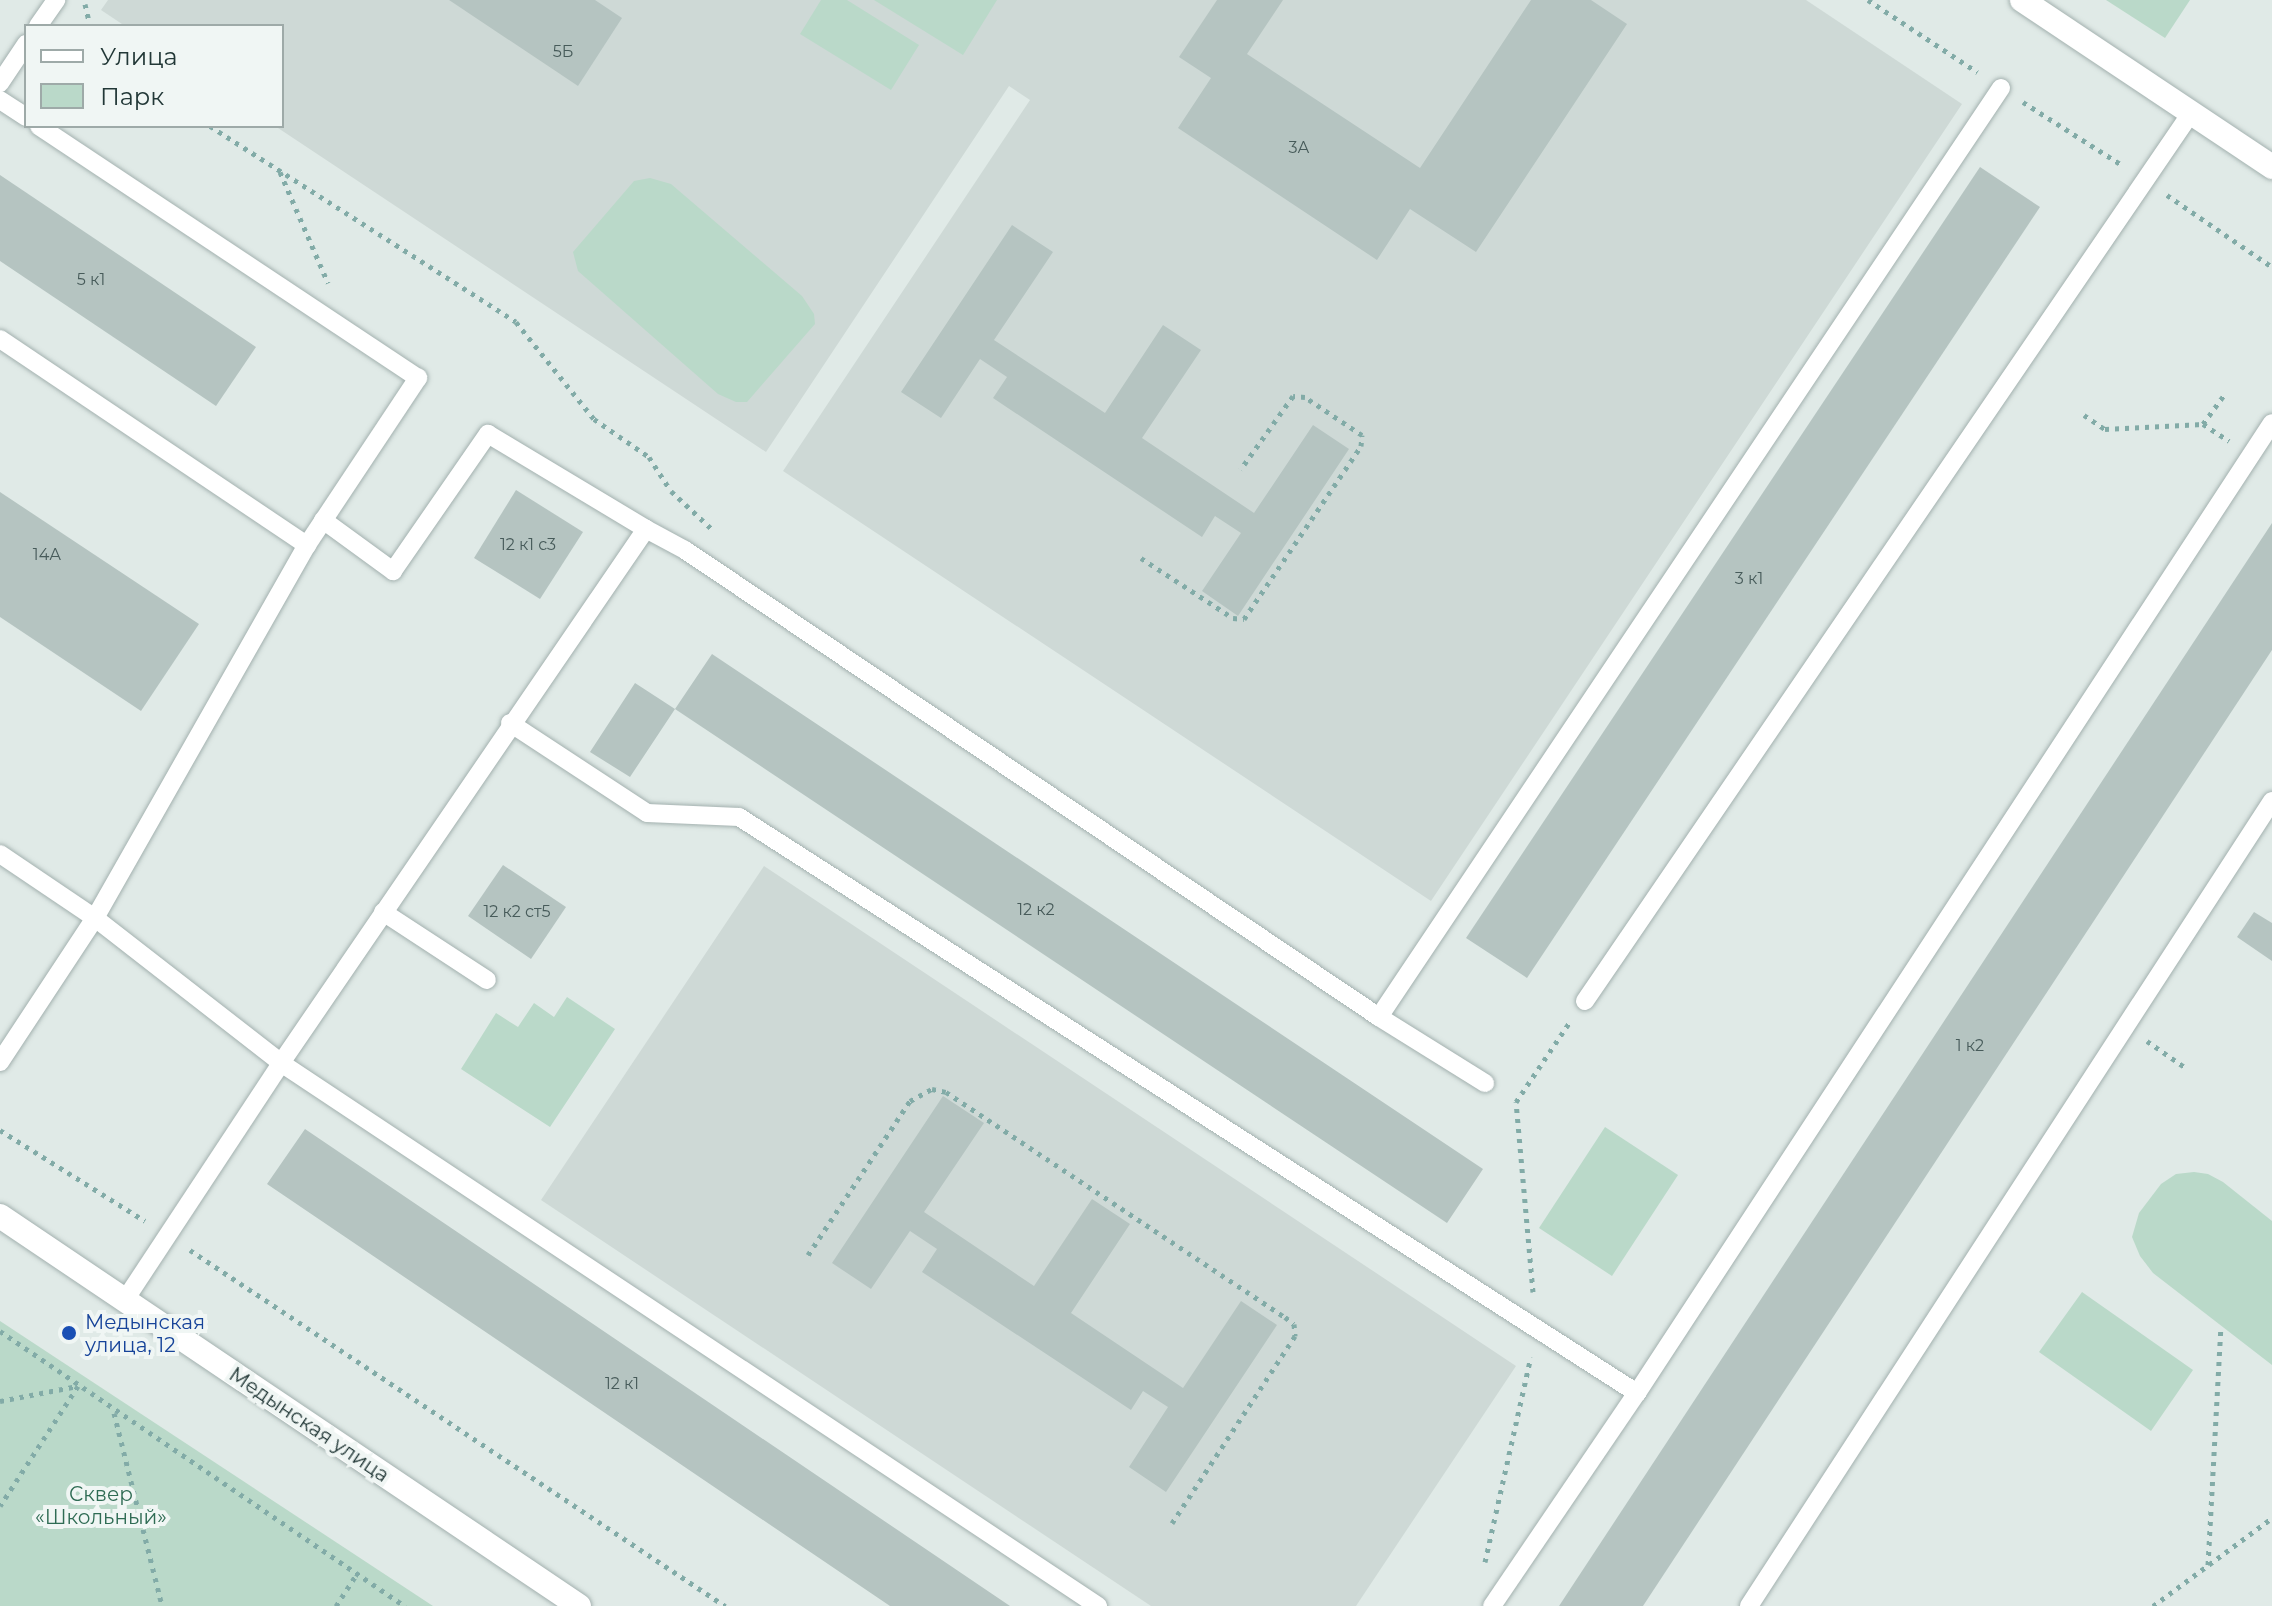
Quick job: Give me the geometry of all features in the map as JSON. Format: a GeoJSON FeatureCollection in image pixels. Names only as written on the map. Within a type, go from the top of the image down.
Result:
{"type":"FeatureCollection","features":[{"type":"Feature","properties":{"kind":"street"},"geometry":{"type":"LineString","coordinates":[[2022,0],[2272,167]]}},
{"type":"Feature","properties":{"kind":"street","name":"Медынская улица"},"geometry":{"type":"LineString","coordinates":[[0,1216],[579,1606]]}},
{"type":"Feature","properties":{"kind":"lane"},"geometry":{"type":"LineString","coordinates":[[39,24],[56,0]]}},
{"type":"Feature","properties":{"kind":"lane"},"geometry":{"type":"LineString","coordinates":[[0,83],[24,47]]}},
{"type":"Feature","properties":{"kind":"lane"},"geometry":{"type":"LineString","coordinates":[[1379,1017],[2001,88]]}},
{"type":"Feature","properties":{"kind":"lane"},"geometry":{"type":"LineString","coordinates":[[0,100],[24,116]]}},
{"type":"Feature","properties":{"kind":"lane"},"geometry":{"type":"LineString","coordinates":[[1585,1001],[2191,113]]}},
{"type":"Feature","properties":{"kind":"lane"},"geometry":{"type":"LineString","coordinates":[[0,1062],[95,918],[307,545],[418,378],[42,128]]}},
{"type":"Feature","properties":{"kind":"lane"},"geometry":{"type":"LineString","coordinates":[[0,339],[307,545]]}},
{"type":"Feature","properties":{"kind":"lane"},"geometry":{"type":"LineString","coordinates":[[1492,1606],[1637,1393],[2272,423]]}},
{"type":"Feature","properties":{"kind":"lane"},"geometry":{"type":"LineString","coordinates":[[323,520],[393,571],[488,434],[685,550],[1379,1017],[1485,1083]]}},
{"type":"Feature","properties":{"kind":"lane"},"geometry":{"type":"LineString","coordinates":[[125,1300],[510,723],[646,529]]}},
{"type":"Feature","properties":{"kind":"lane"},"geometry":{"type":"LineString","coordinates":[[510,723],[647,813],[739,817],[1637,1393]]}},
{"type":"Feature","properties":{"kind":"lane"},"geometry":{"type":"LineString","coordinates":[[1749,1606],[2272,801]]}},
{"type":"Feature","properties":{"kind":"lane"},"geometry":{"type":"LineString","coordinates":[[0,854],[95,918],[281,1063],[1098,1606]]}},
{"type":"Feature","properties":{"kind":"lane"},"geometry":{"type":"LineString","coordinates":[[383,912],[487,980]]}},
{"type":"Feature","properties":{"kind":"path"},"geometry":{"type":"LineString","coordinates":[[86,0],[90,24]]}},
{"type":"Feature","properties":{"kind":"path"},"geometry":{"type":"LineString","coordinates":[[1868,0],[2145,180],[2272,267]]}},
{"type":"Feature","properties":{"kind":"path"},"geometry":{"type":"LineString","coordinates":[[213,128],[516,322],[594,419],[649,457],[671,491],[713,530]]}},
{"type":"Feature","properties":{"kind":"path"},"geometry":{"type":"LineString","coordinates":[[279,171],[350,332]]}},
{"type":"Feature","properties":{"kind":"path"},"geometry":{"type":"LineString","coordinates":[[2203,424],[2224,395]]}},
{"type":"Feature","properties":{"kind":"path"},"geometry":{"type":"LineString","coordinates":[[1141,558],[1233,618],[1244,619],[1361,446],[1362,435],[1305,397],[1293,396],[1241,469]]}},
{"type":"Feature","properties":{"kind":"path"},"geometry":{"type":"LineString","coordinates":[[2084,415],[2105,429],[2203,424],[2251,455]]}},
{"type":"Feature","properties":{"kind":"path"},"geometry":{"type":"LineString","coordinates":[[2125,1026],[2186,1068]]}},
{"type":"Feature","properties":{"kind":"path"},"geometry":{"type":"LineString","coordinates":[[808,1255],[910,1101],[932,1089],[946,1092],[1285,1317],[1294,1324],[1295,1336],[1172,1523]]}},
{"type":"Feature","properties":{"kind":"path"},"geometry":{"type":"LineString","coordinates":[[0,1130],[168,1235],[725,1606]]}},
{"type":"Feature","properties":{"kind":"path"},"geometry":{"type":"LineString","coordinates":[[2208,1565],[2221,1326]]}},
{"type":"Feature","properties":{"kind":"path"},"geometry":{"type":"LineString","coordinates":[[0,1331],[405,1606]]}},
{"type":"Feature","properties":{"kind":"path"},"geometry":{"type":"LineString","coordinates":[[0,1401],[78,1386]]}},
{"type":"Feature","properties":{"kind":"path"},"geometry":{"type":"LineString","coordinates":[[0,1506],[78,1386]]}},
{"type":"Feature","properties":{"kind":"path"},"geometry":{"type":"LineString","coordinates":[[114,1411],[162,1606]]}},
{"type":"Feature","properties":{"kind":"path"},"geometry":{"type":"LineString","coordinates":[[2153,1606],[2272,1518]]}},
{"type":"Feature","properties":{"kind":"path"},"geometry":{"type":"LineString","coordinates":[[336,1606],[357,1574]]}},
{"type":"Feature","properties":{"kind":"shaded area"},"geometry":{"type":"Polygon","coordinates":[[[108,0],[1806,0],[1962,104],[1431,901],[783,471],[1030,100],[1009,86],[766,452],[278,128],[284,128],[284,24],[122,24],[101,10],[108,0]]]}},
{"type":"Feature","properties":{"kind":"shaded area"},"geometry":{"type":"Polygon","coordinates":[[[764,866],[1516,1366],[1356,1606],[1151,1606],[541,1200],[764,866]]]}},
{"type":"Feature","properties":{"kind":"green space"},"geometry":{"type":"Polygon","coordinates":[[[821,0],[847,0],[919,45],[891,90],[800,34],[821,0]]]}},
{"type":"Feature","properties":{"kind":"green space"},"geometry":{"type":"Polygon","coordinates":[[[874,0],[997,0],[963,55],[874,0]]]}},
{"type":"Feature","properties":{"kind":"green space"},"geometry":{"type":"Polygon","coordinates":[[[2106,0],[2190,0],[2165,38],[2106,0]]]}},
{"type":"Feature","properties":{"kind":"green space"},"geometry":{"type":"Polygon","coordinates":[[[650,178],[671,184],[802,296],[814,314],[815,324],[747,402],[736,402],[718,394],[578,271],[573,252],[634,181],[650,178]]]}},
{"type":"Feature","properties":{"kind":"green space"},"geometry":{"type":"Polygon","coordinates":[[[567,997],[615,1029],[550,1127],[461,1069],[496,1013],[518,1027],[534,1003],[554,1017],[567,997]]]}},
{"type":"Feature","properties":{"kind":"green space"},"geometry":{"type":"Polygon","coordinates":[[[1605,1127],[1678,1175],[1612,1276],[1539,1228],[1605,1127]]]}},
{"type":"Feature","properties":{"kind":"green space"},"geometry":{"type":"Polygon","coordinates":[[[2176,1174],[2208,1174],[2223,1182],[2272,1221],[2272,1365],[2153,1273],[2140,1256],[2132,1237],[2139,1213],[2161,1184],[2176,1174]]]}},
{"type":"Feature","properties":{"kind":"green space"},"geometry":{"type":"Polygon","coordinates":[[[2082,1292],[2193,1370],[2151,1431],[2039,1352],[2082,1292]]]}},
{"type":"Feature","properties":{"kind":"green space","name":"Сквер «Школьный»"},"geometry":{"type":"Polygon","coordinates":[[[0,1321],[433,1606],[0,1606],[0,1321]]]}},
{"type":"Feature","properties":{"kind":"building"},"geometry":{"type":"Polygon","coordinates":[[[449,0],[595,0],[622,18],[578,86],[449,0]]]}},
{"type":"Feature","properties":{"kind":"building"},"geometry":{"type":"Polygon","coordinates":[[[1217,0],[1283,0],[1247,54],[1420,168],[1531,0],[1591,0],[1627,24],[1476,252],[1410,209],[1377,260],[1178,128],[1211,78],[1179,57],[1217,0]]]}},
{"type":"Feature","properties":{"kind":"building"},"geometry":{"type":"Polygon","coordinates":[[[1980,167],[2040,207],[1527,978],[1466,938],[1980,167]]]}},
{"type":"Feature","properties":{"kind":"building"},"geometry":{"type":"Polygon","coordinates":[[[0,175],[256,347],[216,406],[0,261],[0,175]]]}},
{"type":"Feature","properties":{"kind":"building"},"geometry":{"type":"Polygon","coordinates":[[[1012,225],[1053,252],[994,340],[1105,413],[1163,325],[1201,350],[1142,438],[1254,513],[1313,425],[1349,449],[1238,616],[1202,591],[1241,533],[1215,516],[1202,537],[993,398],[1007,377],[980,359],[941,418],[901,392],[1012,225]]]}},
{"type":"Feature","properties":{"kind":"building"},"geometry":{"type":"Polygon","coordinates":[[[516,490],[583,532],[540,599],[474,558],[516,490]]]}},
{"type":"Feature","properties":{"kind":"building"},"geometry":{"type":"Polygon","coordinates":[[[0,492],[199,624],[141,711],[0,617],[0,492]]]}},
{"type":"Feature","properties":{"kind":"building"},"geometry":{"type":"Polygon","coordinates":[[[2272,523],[2272,650],[1643,1606],[1559,1606],[2272,523]]]}},
{"type":"Feature","properties":{"kind":"building"},"geometry":{"type":"Polygon","coordinates":[[[712,654],[1483,1169],[1447,1223],[675,709],[712,654]]]}},
{"type":"Feature","properties":{"kind":"building"},"geometry":{"type":"Polygon","coordinates":[[[635,683],[675,709],[630,777],[590,752],[635,683]]]}},
{"type":"Feature","properties":{"kind":"building"},"geometry":{"type":"Polygon","coordinates":[[[503,865],[566,907],[531,959],[468,916],[503,865]]]}},
{"type":"Feature","properties":{"kind":"building"},"geometry":{"type":"Polygon","coordinates":[[[2254,912],[2272,923],[2272,961],[2237,937],[2254,912]]]}},
{"type":"Feature","properties":{"kind":"building"},"geometry":{"type":"Polygon","coordinates":[[[943,1096],[984,1123],[924,1212],[1034,1286],[1092,1199],[1130,1224],[1071,1313],[1183,1388],[1241,1301],[1277,1325],[1166,1492],[1129,1467],[1168,1407],[1143,1391],[1131,1410],[922,1272],[937,1249],[910,1231],[871,1289],[832,1263],[943,1096]]]}},
{"type":"Feature","properties":{"kind":"building"},"geometry":{"type":"Polygon","coordinates":[[[305,1129],[1010,1606],[890,1606],[267,1184],[305,1129]]]}},
{"type":"Feature","properties":{"kind":"place","name":"Медынская улица, 12"},"geometry":{"type":"Point","coordinates":[69,1333]}}]}
